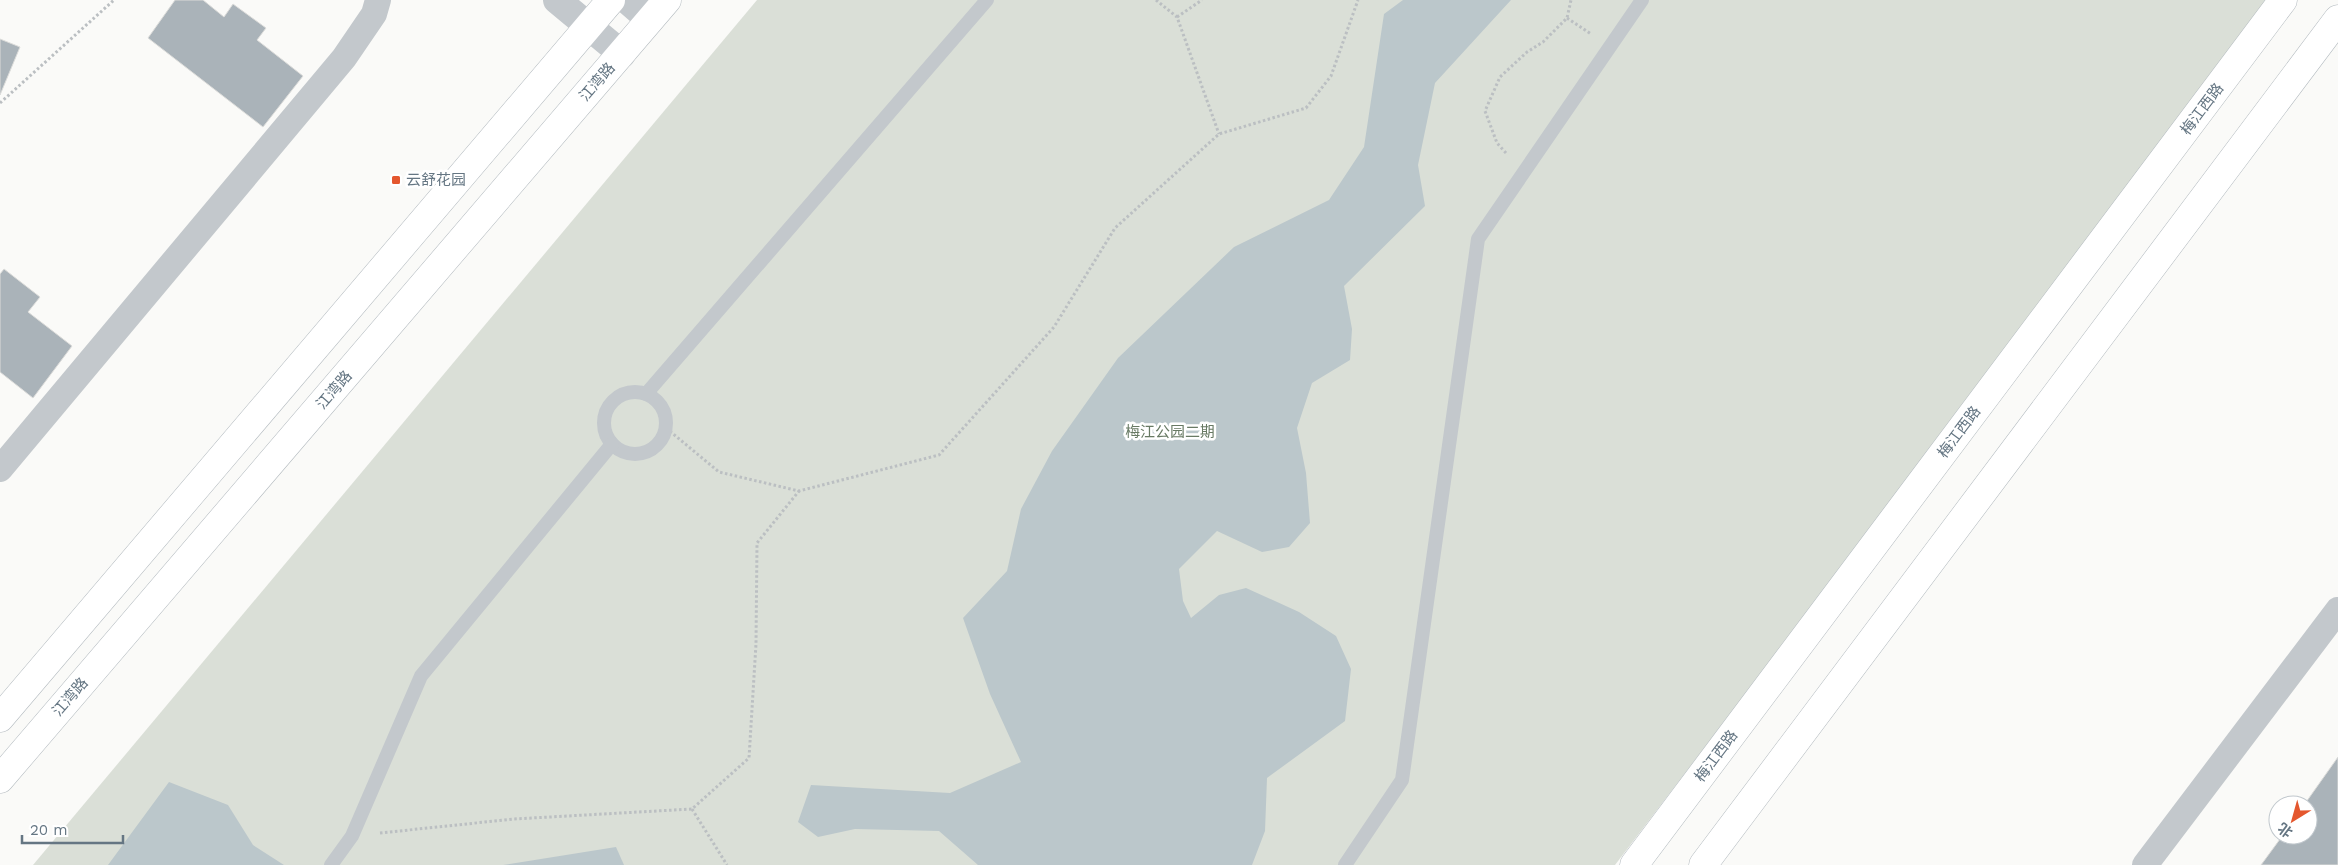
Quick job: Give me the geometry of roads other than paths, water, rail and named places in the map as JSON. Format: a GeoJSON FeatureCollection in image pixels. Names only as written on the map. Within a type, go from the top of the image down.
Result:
{"type":"FeatureCollection","features":[{"type":"Feature","properties":{"kind":"main road"},"geometry":{"type":"LineString","coordinates":[[0,718],[611,0]]}},
{"type":"Feature","properties":{"kind":"main road","name":"梅江西路"},"geometry":{"type":"LineString","coordinates":[[1634,865],[2283,0]]}},
{"type":"Feature","properties":{"kind":"main road","name":"江湾路"},"geometry":{"type":"LineString","coordinates":[[0,780],[659,10]]}},
{"type":"Feature","properties":{"kind":"main road"},"geometry":{"type":"LineString","coordinates":[[1703,865],[2338,19]]}},
{"type":"Feature","properties":{"kind":"street"},"geometry":{"type":"LineString","coordinates":[[0,468],[344,58],[374,14],[378,0]]}},
{"type":"Feature","properties":{"kind":"street"},"geometry":{"type":"LineString","coordinates":[[557,0],[622,54]]}},
{"type":"Feature","properties":{"kind":"street"},"geometry":{"type":"LineString","coordinates":[[627,0],[659,10]]}},
{"type":"Feature","properties":{"kind":"street"},"geometry":{"type":"LineString","coordinates":[[2145,865],[2338,610]]}},
{"type":"Feature","properties":{"kind":"lane"},"geometry":{"type":"LineString","coordinates":[[646,394],[988,0]]}},
{"type":"Feature","properties":{"kind":"lane"},"geometry":{"type":"LineString","coordinates":[[1346,865],[1402,780],[1478,239],[1642,0]]}},
{"type":"Feature","properties":{"kind":"lane"},"geometry":{"type":"LineString","coordinates":[[626,393],[646,394],[662,408],[666,428],[663,437],[649,452],[629,454],[619,451],[606,436],[603,425],[609,405],[626,393]]}},
{"type":"Feature","properties":{"kind":"lane"},"geometry":{"type":"LineString","coordinates":[[331,865],[352,836],[421,676],[612,444]]}},
{"type":"Feature","properties":{"kind":"place","name":"云舒花园"},"geometry":{"type":"Point","coordinates":[396,180]}},
{"type":"Feature","properties":{"kind":"park label","name":"梅江公园二期"},"geometry":{"type":"Point","coordinates":[1170,432]}}]}
